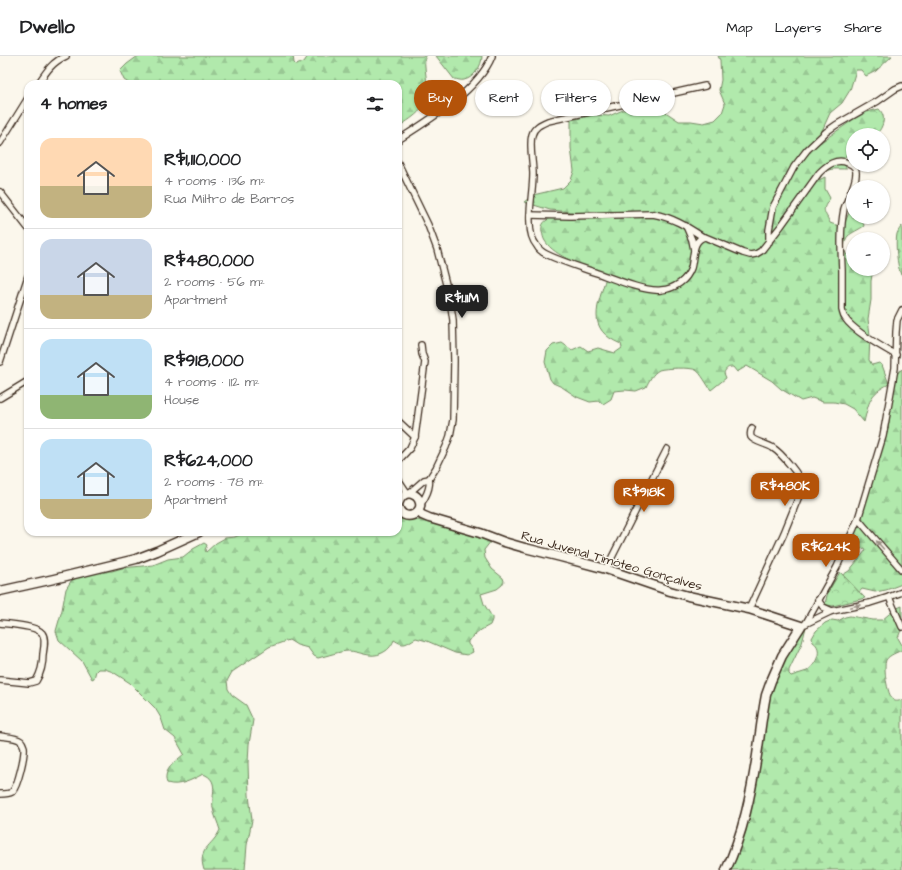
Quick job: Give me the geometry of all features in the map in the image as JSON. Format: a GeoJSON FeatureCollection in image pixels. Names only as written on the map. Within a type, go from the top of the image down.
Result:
{"type":"FeatureCollection","features":[{"type":"Feature","properties":{"kind":"street"},"geometry":{"type":"LineString","coordinates":[[41,80],[52,64],[60,58],[66,56]]}},
{"type":"Feature","properties":{"kind":"street"},"geometry":{"type":"LineString","coordinates":[[402,137],[468,90],[481,74],[492,56]]}},
{"type":"Feature","properties":{"kind":"street"},"geometry":{"type":"LineString","coordinates":[[703,237],[697,242],[691,268],[680,284],[673,288],[653,290],[605,276],[557,259],[540,250],[531,233],[530,215],[533,176],[532,135],[538,126],[548,121],[625,105],[704,86]]}},
{"type":"Feature","properties":{"kind":"street"},"geometry":{"type":"LineString","coordinates":[[769,242],[769,230],[773,207],[794,166],[806,150],[836,125],[902,86]]}},
{"type":"Feature","properties":{"kind":"street"},"geometry":{"type":"LineString","coordinates":[[0,142],[24,104]]}},
{"type":"Feature","properties":{"kind":"street"},"geometry":{"type":"LineString","coordinates":[[530,215],[570,216],[653,214],[665,216],[686,226],[703,237],[750,255],[761,251],[769,242],[818,173],[833,162],[838,161],[849,163],[854,166],[856,179],[845,206],[842,226],[842,310],[844,317],[852,326],[874,342],[896,355]]}},
{"type":"Feature","properties":{"kind":"street"},"geometry":{"type":"LineString","coordinates":[[402,171],[419,204],[437,249],[450,300],[453,320],[454,361],[453,420],[450,436],[436,468],[429,479],[430,484],[423,502],[413,515],[410,516],[402,514]]}},
{"type":"Feature","properties":{"kind":"street"},"geometry":{"type":"LineString","coordinates":[[0,192],[24,223]]}},
{"type":"Feature","properties":{"kind":"street"},"geometry":{"type":"LineString","coordinates":[[686,226],[692,240],[694,250]]}},
{"type":"Feature","properties":{"kind":"street"},"geometry":{"type":"LineString","coordinates":[[0,362],[24,288]]}},
{"type":"Feature","properties":{"kind":"street"},"geometry":{"type":"LineString","coordinates":[[726,870],[736,847],[744,821],[766,695],[771,681],[782,656],[803,625],[837,566],[858,519],[883,436],[896,368],[899,333],[897,320],[902,310]]}},
{"type":"Feature","properties":{"kind":"street"},"geometry":{"type":"LineString","coordinates":[[402,457],[410,448],[415,436],[425,362],[421,345]]}},
{"type":"Feature","properties":{"kind":"street"},"geometry":{"type":"LineString","coordinates":[[0,398],[24,383]]}},
{"type":"Feature","properties":{"kind":"street"},"geometry":{"type":"LineString","coordinates":[[402,425],[415,436]]}},
{"type":"Feature","properties":{"kind":"street"},"geometry":{"type":"LineString","coordinates":[[749,609],[784,532],[802,486],[796,473],[778,452],[752,438],[752,428]]}},
{"type":"Feature","properties":{"kind":"street"},"geometry":{"type":"LineString","coordinates":[[606,569],[666,449]]}},
{"type":"Feature","properties":{"kind":"street"},"geometry":{"type":"LineString","coordinates":[[408,494],[424,480],[429,479]]}},
{"type":"Feature","properties":{"kind":"street"},"geometry":{"type":"LineString","coordinates":[[402,485],[408,494]]}},
{"type":"Feature","properties":{"kind":"street"},"geometry":{"type":"LineString","coordinates":[[402,496],[404,494],[411,494],[416,496],[420,502],[419,508]]}},
{"type":"Feature","properties":{"kind":"street","name":"Rua Juvenal Timóteo Gonçalves"},"geometry":{"type":"LineString","coordinates":[[419,508],[422,515],[429,518],[480,532],[504,542],[606,569],[670,591],[749,609],[803,625]]}},
{"type":"Feature","properties":{"kind":"street"},"geometry":{"type":"LineString","coordinates":[[858,519],[902,570]]}},
{"type":"Feature","properties":{"kind":"street"},"geometry":{"type":"LineString","coordinates":[[0,591],[136,559],[190,536]]}},
{"type":"Feature","properties":{"kind":"street"},"geometry":{"type":"LineString","coordinates":[[803,625],[832,611],[870,603],[902,592]]}},
{"type":"Feature","properties":{"kind":"street"},"geometry":{"type":"LineString","coordinates":[[889,597],[902,627]]}},
{"type":"Feature","properties":{"kind":"street"},"geometry":{"type":"LineString","coordinates":[[818,600],[823,607],[832,611]]}},
{"type":"Feature","properties":{"kind":"street"},"geometry":{"type":"LineString","coordinates":[[0,623],[32,628],[41,632],[44,638],[43,662],[41,672],[36,681],[29,683],[0,680]]}},
{"type":"Feature","properties":{"kind":"street"},"geometry":{"type":"LineString","coordinates":[[0,736],[13,738],[24,745],[17,784],[8,794],[0,794]]}},
{"type":"Feature","properties":{"kind":"green space"},"geometry":{"type":"Polygon","coordinates":[[[138,56],[293,56],[294,63],[296,65],[304,62],[308,56],[425,56],[427,80],[414,80],[414,116],[402,124],[402,80],[124,80],[120,71],[138,56]]]}},
{"type":"Feature","properties":{"kind":"green space"},"geometry":{"type":"Polygon","coordinates":[[[436,56],[482,56],[481,64],[471,77],[464,80],[454,79],[436,56]]]}},
{"type":"Feature","properties":{"kind":"green space"},"geometry":{"type":"Polygon","coordinates":[[[718,56],[892,56],[876,71],[866,76],[861,70],[856,70],[850,90],[842,103],[830,113],[817,142],[819,143],[824,140],[854,119],[867,112],[879,109],[883,115],[881,128],[846,128],[846,156],[842,161],[846,169],[833,169],[827,171],[819,180],[825,177],[825,189],[830,198],[824,210],[830,223],[839,226],[844,224],[846,220],[846,224],[864,224],[864,226],[854,232],[846,232],[846,276],[872,276],[871,300],[868,319],[870,335],[869,360],[872,365],[879,363],[882,365],[889,384],[877,391],[871,399],[864,422],[853,409],[844,404],[823,402],[812,398],[801,401],[747,366],[737,372],[733,367],[727,368],[724,373],[726,378],[711,390],[696,370],[689,368],[678,368],[659,370],[646,387],[636,391],[614,391],[611,399],[603,404],[599,401],[590,402],[577,397],[553,383],[550,379],[545,362],[547,351],[553,345],[562,343],[572,350],[581,346],[588,351],[598,348],[615,353],[622,348],[621,344],[610,338],[602,331],[598,324],[598,307],[606,277],[555,252],[544,239],[542,227],[547,220],[557,216],[572,214],[573,212],[550,210],[524,202],[533,195],[563,188],[571,180],[574,171],[571,148],[571,120],[589,116],[611,116],[619,112],[619,116],[672,116],[679,121],[704,123],[715,120],[722,113],[725,104],[719,90],[721,80],[720,60],[718,56]]]}},
{"type":"Feature","properties":{"kind":"green space"},"geometry":{"type":"Polygon","coordinates":[[[902,226],[901,275],[897,260],[896,243],[897,234],[902,226]]]}},
{"type":"Feature","properties":{"kind":"green space"},"geometry":{"type":"Polygon","coordinates":[[[902,369],[902,584],[886,590],[875,592],[862,589],[856,596],[831,597],[829,590],[833,582],[849,571],[866,550],[865,548],[856,550],[852,549],[851,542],[854,529],[865,503],[888,430],[892,398],[889,384],[893,377],[902,369]]]}},
{"type":"Feature","properties":{"kind":"green space"},"geometry":{"type":"Polygon","coordinates":[[[402,517],[451,527],[491,541],[484,550],[485,558],[492,569],[503,578],[504,581],[497,589],[481,594],[492,620],[490,625],[481,630],[468,641],[468,644],[473,652],[467,655],[455,653],[416,638],[405,644],[394,640],[388,649],[378,655],[348,651],[318,658],[314,656],[308,648],[297,645],[289,640],[269,647],[232,672],[227,681],[228,689],[232,695],[246,705],[253,720],[249,744],[248,763],[249,795],[252,820],[247,845],[245,870],[204,870],[202,857],[204,852],[220,830],[213,808],[214,788],[211,780],[203,774],[190,781],[176,784],[167,783],[166,774],[168,770],[184,754],[175,738],[165,730],[161,718],[155,708],[130,683],[113,672],[105,669],[98,669],[94,678],[92,679],[82,661],[59,640],[56,631],[66,589],[71,581],[80,576],[97,571],[112,571],[122,568],[153,565],[168,559],[183,557],[204,543],[207,545],[205,550],[206,552],[216,543],[225,538],[402,536],[402,517]]]}},
{"type":"Feature","properties":{"kind":"green space"},"geometry":{"type":"Polygon","coordinates":[[[840,572],[865,598],[833,606],[825,603],[828,592],[840,572]]]}},
{"type":"Feature","properties":{"kind":"green space"},"geometry":{"type":"Polygon","coordinates":[[[902,606],[902,627],[898,638],[902,645],[902,650],[887,658],[885,668],[887,687],[891,697],[895,701],[902,700],[902,870],[728,870],[754,768],[752,758],[758,745],[766,687],[803,626],[806,627],[802,643],[789,670],[789,674],[791,676],[807,671],[816,661],[818,657],[818,649],[812,638],[816,631],[825,623],[832,620],[838,621],[850,616],[882,620],[895,609],[902,606]]]}}]}
